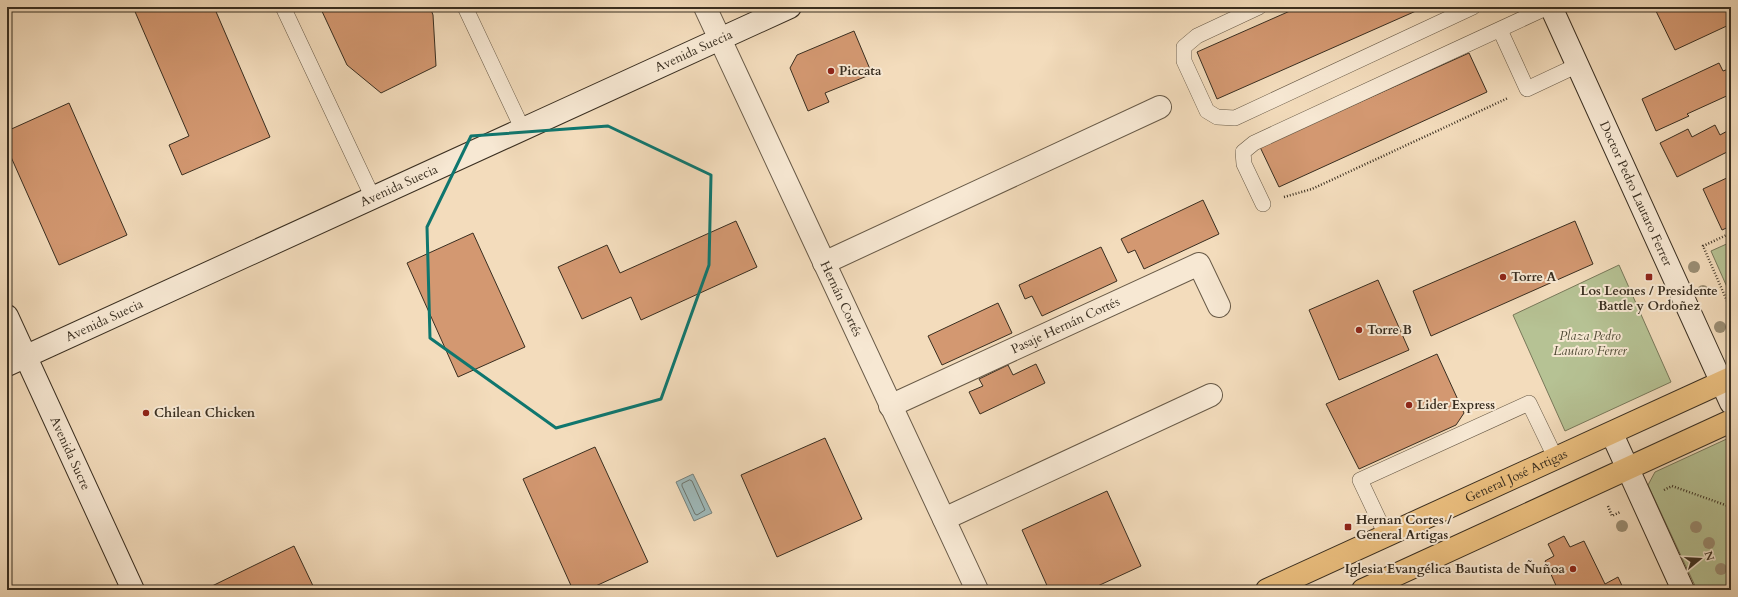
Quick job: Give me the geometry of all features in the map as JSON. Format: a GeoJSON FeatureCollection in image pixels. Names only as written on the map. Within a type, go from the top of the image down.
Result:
{"type":"FeatureCollection","features":[{"type":"Feature","properties":{"kind":"main road","name":"General José Artigas"},"geometry":{"type":"LineString","coordinates":[[1267,590],[1612,434],[1727,380]]}},
{"type":"Feature","properties":{"kind":"main road"},"geometry":{"type":"LineString","coordinates":[[1362,590],[1731,421]]}},
{"type":"Feature","properties":{"kind":"street","name":"Hernán Cortés"},"geometry":{"type":"LineString","coordinates":[[705,7],[977,590]]}},
{"type":"Feature","properties":{"kind":"street","name":"Avenida Suecia"},"geometry":{"type":"LineString","coordinates":[[16,361],[790,7]]}},
{"type":"Feature","properties":{"kind":"street","name":"Doctor Pedro Lautaro Ferrer"},"geometry":{"type":"LineString","coordinates":[[1550,7],[1727,380],[1731,403]]}},
{"type":"Feature","properties":{"kind":"street"},"geometry":{"type":"LineString","coordinates":[[824,263],[1160,107]]}},
{"type":"Feature","properties":{"kind":"street","name":"Pasaje Hernán Cortés"},"geometry":{"type":"LineString","coordinates":[[890,406],[1199,264],[1219,306]]}},
{"type":"Feature","properties":{"kind":"street","name":"Avenida Sucre"},"geometry":{"type":"LineString","coordinates":[[7,316],[16,361],[133,590]]}},
{"type":"Feature","properties":{"kind":"street"},"geometry":{"type":"LineString","coordinates":[[944,520],[1211,395]]}},
{"type":"Feature","properties":{"kind":"street"},"geometry":{"type":"LineString","coordinates":[[1612,434],[1683,590]]}},
{"type":"Feature","properties":{"kind":"lane"},"geometry":{"type":"LineString","coordinates":[[283,7],[373,198]]}},
{"type":"Feature","properties":{"kind":"lane"},"geometry":{"type":"LineString","coordinates":[[465,7],[522,130]]}},
{"type":"Feature","properties":{"kind":"lane"},"geometry":{"type":"LineString","coordinates":[[1259,7],[1197,36],[1184,47],[1184,61],[1208,111],[1217,117],[1235,118],[1473,7]]}},
{"type":"Feature","properties":{"kind":"lane"},"geometry":{"type":"LineString","coordinates":[[1263,204],[1244,164],[1243,152],[1254,143],[1550,7]]}},
{"type":"Feature","properties":{"kind":"lane"},"geometry":{"type":"LineString","coordinates":[[1500,30],[1527,89],[1578,65]]}},
{"type":"Feature","properties":{"kind":"lane"},"geometry":{"type":"LineString","coordinates":[[1386,535],[1360,480],[1529,403],[1556,459]]}},
{"type":"Feature","properties":{"kind":"path"},"geometry":{"type":"LineString","coordinates":[[1263,204],[1312,188],[1527,89]]}},
{"type":"Feature","properties":{"kind":"path"},"geometry":{"type":"LineString","coordinates":[[1731,233],[1703,246],[1731,310]]}},
{"type":"Feature","properties":{"kind":"path"},"geometry":{"type":"LineString","coordinates":[[1672,486],[1731,508]]}},
{"type":"Feature","properties":{"kind":"highlighted area"},"geometry":{"type":"Polygon","coordinates":[[[608,126],[711,175],[709,265],[661,399],[556,428],[430,338],[427,227],[471,136],[608,126]]]}},
{"type":"Feature","properties":{"kind":"green space"},"geometry":{"type":"Polygon","coordinates":[[[1731,242],[1731,296],[1711,251],[1731,242]]]}},
{"type":"Feature","properties":{"kind":"green space","name":"Plaza Pedro Lautaro Ferrer"},"geometry":{"type":"Polygon","coordinates":[[[1619,265],[1671,382],[1565,431],[1513,315],[1619,265]]]}},
{"type":"Feature","properties":{"kind":"green space"},"geometry":{"type":"Polygon","coordinates":[[[1731,437],[1731,590],[1697,590],[1648,485],[1655,472],[1731,437]]]}},
{"type":"Feature","properties":{"kind":"water"},"geometry":{"type":"Polygon","coordinates":[[[693,474],[712,513],[694,521],[676,482],[693,474]]]}},
{"type":"Feature","properties":{"kind":"building"},"geometry":{"type":"Polygon","coordinates":[[[133,7],[214,7],[270,137],[182,175],[169,145],[189,136],[133,7]]]}},
{"type":"Feature","properties":{"kind":"building"},"geometry":{"type":"Polygon","coordinates":[[[320,7],[430,7],[433,15],[436,66],[381,93],[347,65],[320,7]]]}},
{"type":"Feature","properties":{"kind":"building"},"geometry":{"type":"Polygon","coordinates":[[[1299,7],[1425,7],[1217,99],[1197,52],[1299,7]]]}},
{"type":"Feature","properties":{"kind":"building"},"geometry":{"type":"Polygon","coordinates":[[[1654,7],[1731,7],[1731,24],[1675,50],[1654,7]]]}},
{"type":"Feature","properties":{"kind":"building","name":"Piccata"},"geometry":{"type":"Polygon","coordinates":[[[854,31],[872,74],[825,93],[829,102],[808,111],[790,68],[797,55],[854,31]]]}},
{"type":"Feature","properties":{"kind":"building"},"geometry":{"type":"Polygon","coordinates":[[[1469,53],[1487,92],[1279,187],[1260,147],[1469,53]]]}},
{"type":"Feature","properties":{"kind":"building"},"geometry":{"type":"Polygon","coordinates":[[[1719,63],[1723,71],[1731,68],[1731,94],[1687,114],[1689,116],[1656,131],[1642,99],[1719,63]]]}},
{"type":"Feature","properties":{"kind":"building"},"geometry":{"type":"Polygon","coordinates":[[[69,103],[127,235],[59,265],[7,148],[7,131],[69,103]]]}},
{"type":"Feature","properties":{"kind":"building"},"geometry":{"type":"Polygon","coordinates":[[[1715,125],[1720,135],[1731,129],[1731,150],[1677,177],[1660,143],[1688,129],[1692,137],[1715,125]]]}},
{"type":"Feature","properties":{"kind":"building"},"geometry":{"type":"Polygon","coordinates":[[[1731,176],[1731,226],[1722,230],[1703,189],[1731,176]]]}},
{"type":"Feature","properties":{"kind":"building"},"geometry":{"type":"Polygon","coordinates":[[[1203,200],[1219,234],[1144,269],[1135,250],[1128,253],[1121,239],[1203,200]]]}},
{"type":"Feature","properties":{"kind":"building"},"geometry":{"type":"Polygon","coordinates":[[[736,221],[757,267],[641,320],[631,297],[582,319],[558,267],[607,245],[620,273],[736,221]]]}},
{"type":"Feature","properties":{"kind":"building","name":"Torre A"},"geometry":{"type":"Polygon","coordinates":[[[1575,221],[1593,264],[1431,336],[1413,291],[1575,221]]]}},
{"type":"Feature","properties":{"kind":"building"},"geometry":{"type":"Polygon","coordinates":[[[473,233],[525,347],[458,377],[407,263],[473,233]]]}},
{"type":"Feature","properties":{"kind":"building"},"geometry":{"type":"Polygon","coordinates":[[[1101,247],[1117,281],[1042,316],[1032,296],[1025,299],[1019,285],[1101,247]]]}},
{"type":"Feature","properties":{"kind":"building","name":"Torre B"},"geometry":{"type":"Polygon","coordinates":[[[1378,280],[1409,350],[1339,380],[1309,310],[1378,280]]]}},
{"type":"Feature","properties":{"kind":"building"},"geometry":{"type":"Polygon","coordinates":[[[998,303],[1012,333],[942,365],[928,336],[998,303]]]}},
{"type":"Feature","properties":{"kind":"building"},"geometry":{"type":"Polygon","coordinates":[[[1437,354],[1464,413],[1456,425],[1359,469],[1326,404],[1437,354]]]}},
{"type":"Feature","properties":{"kind":"building"},"geometry":{"type":"Polygon","coordinates":[[[1036,364],[1045,383],[980,414],[969,392],[983,386],[979,379],[1008,365],[1013,375],[1036,364]]]}},
{"type":"Feature","properties":{"kind":"building"},"geometry":{"type":"Polygon","coordinates":[[[825,438],[862,519],[777,557],[741,475],[825,438]]]}},
{"type":"Feature","properties":{"kind":"building"},"geometry":{"type":"Polygon","coordinates":[[[595,447],[648,562],[587,590],[573,590],[523,479],[595,447]]]}},
{"type":"Feature","properties":{"kind":"building"},"geometry":{"type":"Polygon","coordinates":[[[1107,491],[1141,566],[1089,590],[1049,590],[1022,530],[1107,491]]]}},
{"type":"Feature","properties":{"kind":"building","name":"Iglesia Evangélica Bautista de Ñuñoa"},"geometry":{"type":"Polygon","coordinates":[[[1564,536],[1570,547],[1584,541],[1605,584],[1618,577],[1624,590],[1558,590],[1545,561],[1554,556],[1548,544],[1564,536]]]}},
{"type":"Feature","properties":{"kind":"building"},"geometry":{"type":"Polygon","coordinates":[[[294,546],[315,590],[211,590],[210,587],[294,546]]]}},
{"type":"Feature","properties":{"kind":"place","name":"Piccata"},"geometry":{"type":"Point","coordinates":[831,71]}},
{"type":"Feature","properties":{"kind":"place","name":"Torre A"},"geometry":{"type":"Point","coordinates":[1503,277]}},
{"type":"Feature","properties":{"kind":"place","name":"Los Leones / Presidente Battle y Ordoñez"},"geometry":{"type":"Point","coordinates":[1649,277]}},
{"type":"Feature","properties":{"kind":"place","name":"Torre B"},"geometry":{"type":"Point","coordinates":[1359,330]}},
{"type":"Feature","properties":{"kind":"place","name":"Lider Express"},"geometry":{"type":"Point","coordinates":[1409,405]}},
{"type":"Feature","properties":{"kind":"place","name":"Chilean Chicken"},"geometry":{"type":"Point","coordinates":[146,413]}},
{"type":"Feature","properties":{"kind":"place","name":"Hernan Cortes / General Artigas"},"geometry":{"type":"Point","coordinates":[1348,527]}},
{"type":"Feature","properties":{"kind":"place","name":"Iglesia Evangélica Bautista de Ñuñoa"},"geometry":{"type":"Point","coordinates":[1573,569]}}]}
